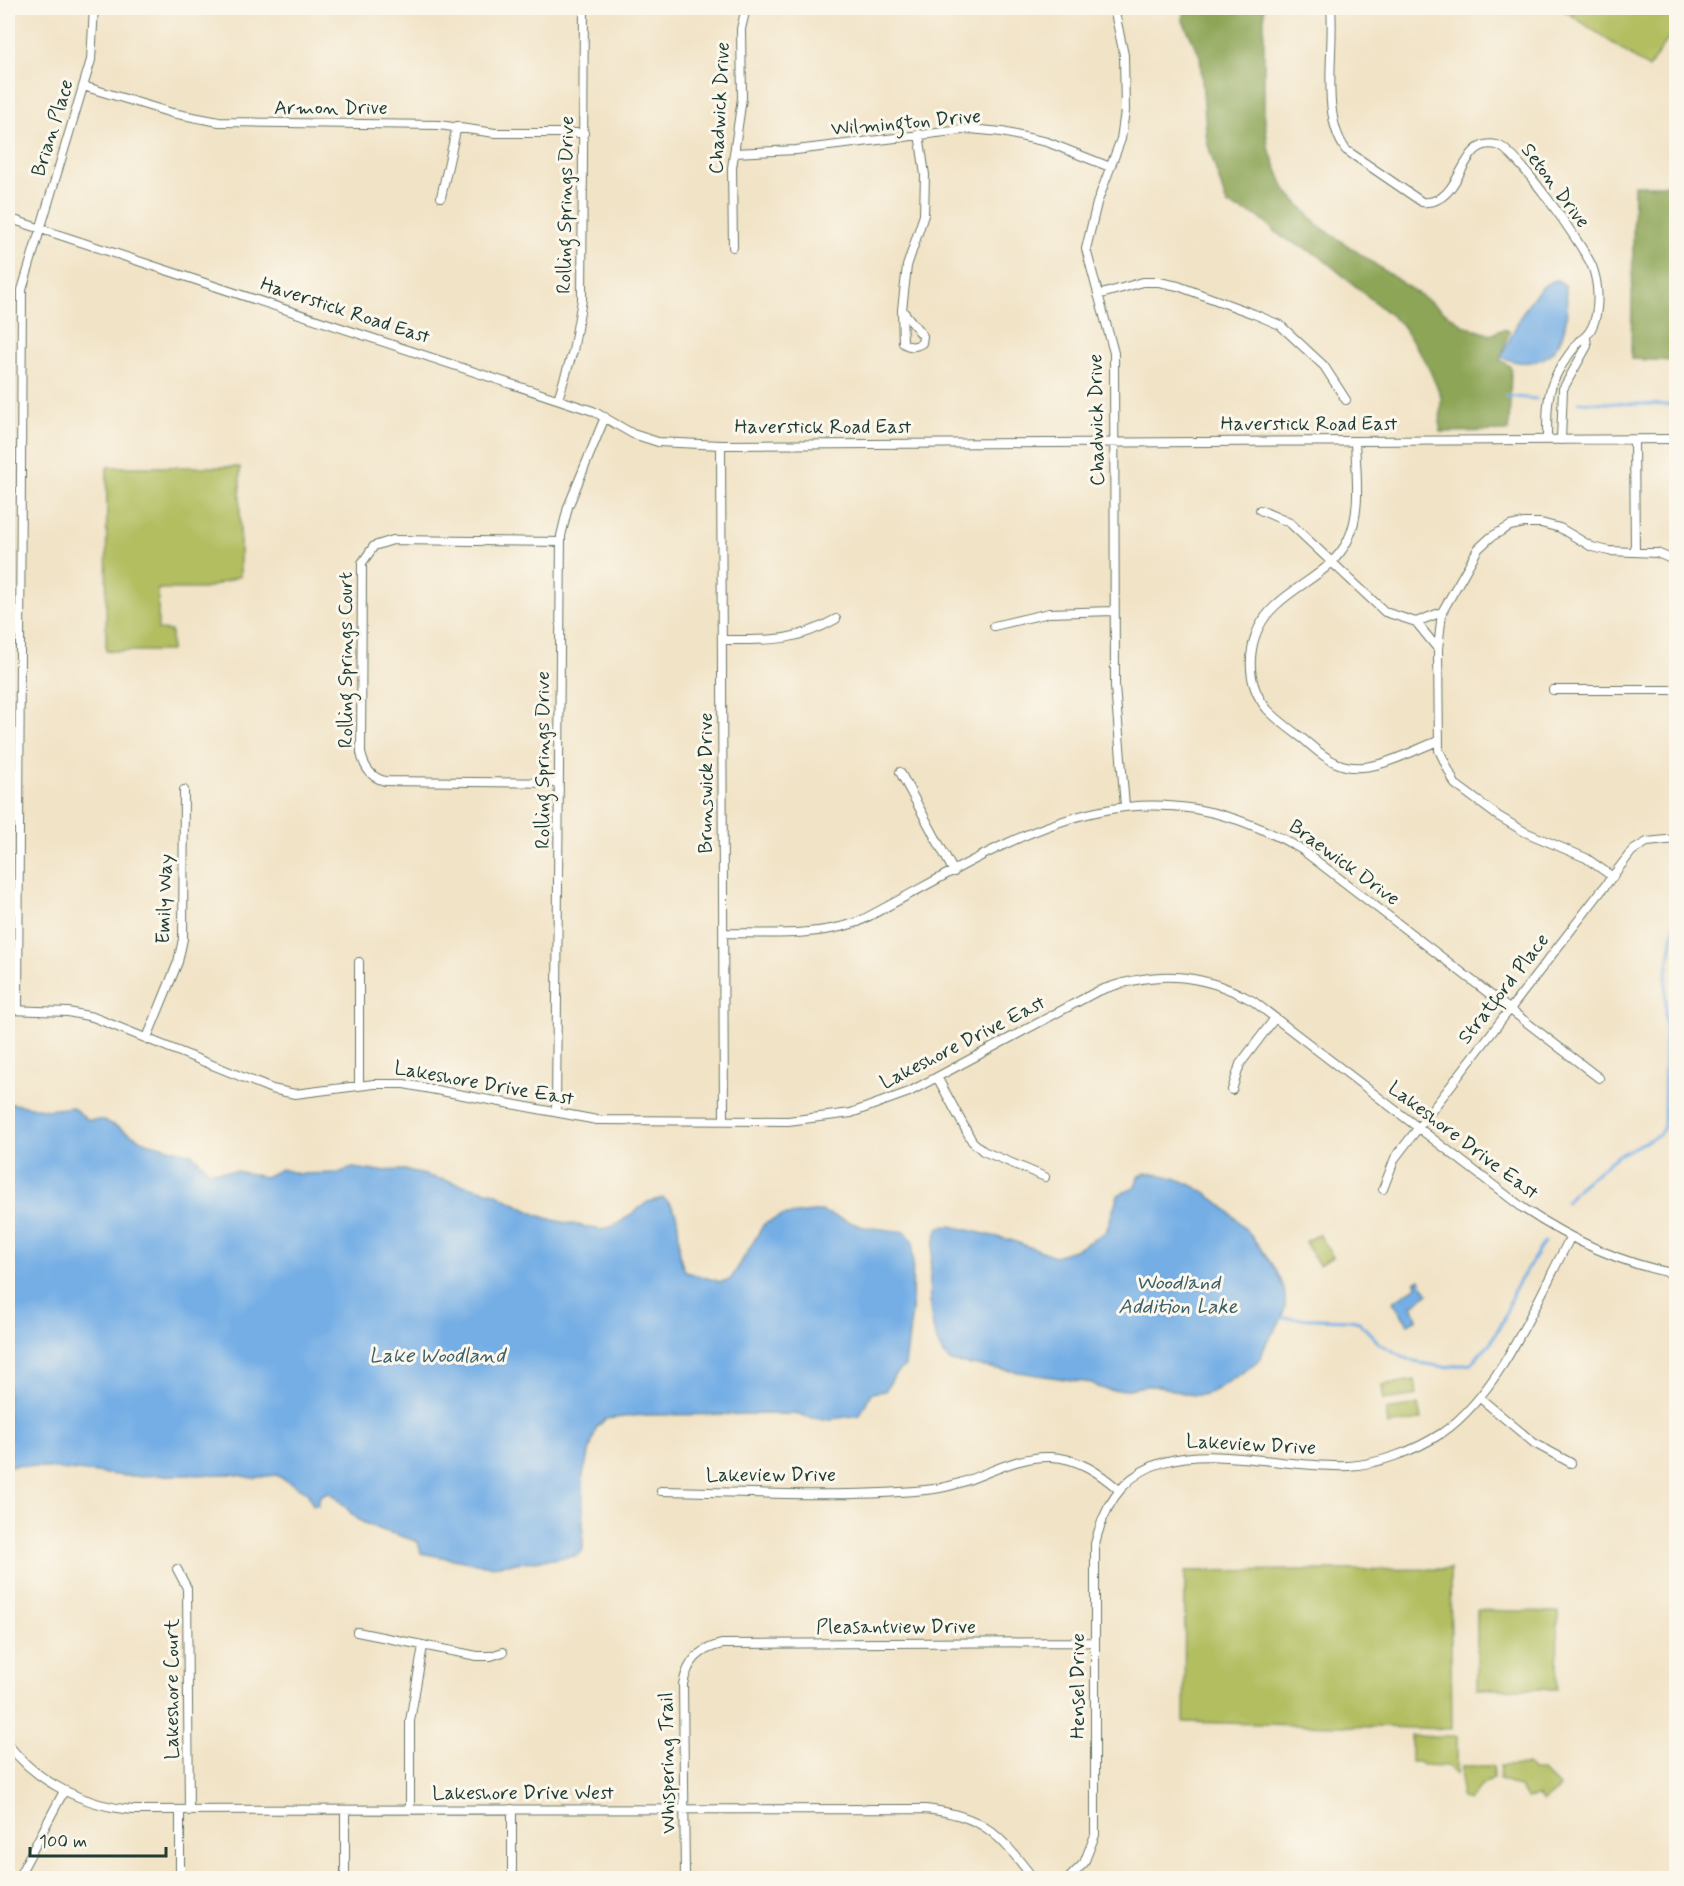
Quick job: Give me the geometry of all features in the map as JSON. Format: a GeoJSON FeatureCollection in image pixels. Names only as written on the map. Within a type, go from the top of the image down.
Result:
{"type":"FeatureCollection","features":[{"type":"Feature","properties":{"kind":"street","name":"Brian Place"},"geometry":{"type":"LineString","coordinates":[[18,1010],[22,290],[83,86],[92,50],[94,8]]}},
{"type":"Feature","properties":{"kind":"street","name":"Rolling Springs Drive"},"geometry":{"type":"LineString","coordinates":[[558,399],[573,351],[582,300],[584,8]]}},
{"type":"Feature","properties":{"kind":"street","name":"Chadwick Drive"},"geometry":{"type":"LineString","coordinates":[[733,247],[734,153],[742,98],[741,29],[746,8]]}},
{"type":"Feature","properties":{"kind":"street","name":"Chadwick Drive"},"geometry":{"type":"LineString","coordinates":[[1114,8],[1124,55],[1126,89],[1121,139],[1090,224],[1086,249],[1114,353],[1114,611],[1117,723],[1125,806]]}},
{"type":"Feature","properties":{"kind":"street","name":"Seton Drive"},"geometry":{"type":"LineString","coordinates":[[1331,8],[1332,117],[1334,129],[1342,145],[1422,202],[1432,203],[1447,193],[1476,148],[1489,144],[1504,147],[1518,160],[1541,191],[1592,267],[1597,304],[1586,338],[1587,346],[1563,389],[1562,440]]}},
{"type":"Feature","properties":{"kind":"street","name":"Armon Drive"},"geometry":{"type":"LineString","coordinates":[[83,86],[172,113],[219,122],[457,126],[495,133],[584,133]]}},
{"type":"Feature","properties":{"kind":"street"},"geometry":{"type":"LineString","coordinates":[[441,197],[457,126]]}},
{"type":"Feature","properties":{"kind":"street","name":"Wilmington Drive"},"geometry":{"type":"LineString","coordinates":[[734,153],[796,150],[970,129],[1002,132],[1047,142],[1110,167]]}},
{"type":"Feature","properties":{"kind":"street"},"geometry":{"type":"LineString","coordinates":[[902,310],[923,336],[922,343],[916,347],[909,347],[903,343],[902,310],[906,266],[924,215],[926,175],[919,134]]}},
{"type":"Feature","properties":{"kind":"street","name":"Haverstick Road East"},"geometry":{"type":"LineString","coordinates":[[8,218],[558,399],[605,417],[633,434],[658,442],[722,445],[1677,439]]}},
{"type":"Feature","properties":{"kind":"street"},"geometry":{"type":"LineString","coordinates":[[1098,295],[1143,282],[1159,282],[1179,286],[1280,325],[1324,366],[1346,400]]}},
{"type":"Feature","properties":{"kind":"street","name":"Seton Drive"},"geometry":{"type":"LineString","coordinates":[[1547,440],[1547,400],[1551,382],[1579,341],[1586,338]]}},
{"type":"Feature","properties":{"kind":"street","name":"Rolling Springs Drive"},"geometry":{"type":"LineString","coordinates":[[556,1112],[561,542],[568,507],[605,417]]}},
{"type":"Feature","properties":{"kind":"street"},"geometry":{"type":"LineString","coordinates":[[1634,440],[1635,551]]}},
{"type":"Feature","properties":{"kind":"street"},"geometry":{"type":"LineString","coordinates":[[1355,441],[1353,527],[1346,543],[1332,563],[1276,605],[1264,618],[1255,635],[1251,654],[1252,676],[1266,708],[1324,756],[1338,764],[1353,768],[1384,762],[1438,741]]}},
{"type":"Feature","properties":{"kind":"street","name":"Brunswick Drive"},"geometry":{"type":"LineString","coordinates":[[722,445],[724,1120]]}},
{"type":"Feature","properties":{"kind":"street"},"geometry":{"type":"LineString","coordinates":[[1260,510],[1290,523],[1380,609],[1392,616],[1416,622],[1442,612]]}},
{"type":"Feature","properties":{"kind":"street"},"geometry":{"type":"LineString","coordinates":[[1613,877],[1586,858],[1525,832],[1474,799],[1455,783],[1445,767],[1438,741],[1438,649],[1442,612],[1478,549],[1491,537],[1510,526],[1541,523],[1560,528],[1592,547],[1609,551],[1657,553],[1677,561]]}},
{"type":"Feature","properties":{"kind":"street","name":"Rolling Springs Court"},"geometry":{"type":"LineString","coordinates":[[559,783],[380,779],[363,761],[362,563],[374,546],[393,540],[561,542]]}},
{"type":"Feature","properties":{"kind":"street"},"geometry":{"type":"LineString","coordinates":[[994,626],[1049,613],[1114,611]]}},
{"type":"Feature","properties":{"kind":"street"},"geometry":{"type":"LineString","coordinates":[[722,640],[798,637],[836,619]]}},
{"type":"Feature","properties":{"kind":"street"},"geometry":{"type":"LineString","coordinates":[[8,620],[20,620]]}},
{"type":"Feature","properties":{"kind":"street"},"geometry":{"type":"LineString","coordinates":[[1416,622],[1438,649]]}},
{"type":"Feature","properties":{"kind":"street"},"geometry":{"type":"LineString","coordinates":[[1553,690],[1677,690]]}},
{"type":"Feature","properties":{"kind":"street"},"geometry":{"type":"LineString","coordinates":[[900,772],[954,872]]}},
{"type":"Feature","properties":{"kind":"street","name":"Emily Way"},"geometry":{"type":"LineString","coordinates":[[147,1038],[178,962],[183,939],[184,790]]}},
{"type":"Feature","properties":{"kind":"street","name":"Braewick Drive"},"geometry":{"type":"LineString","coordinates":[[723,933],[807,934],[836,930],[858,922],[1040,827],[1091,812],[1125,806],[1184,807],[1237,819],[1273,832],[1301,849],[1599,1078]]}},
{"type":"Feature","properties":{"kind":"street","name":"Stratford Place"},"geometry":{"type":"LineString","coordinates":[[1383,1189],[1395,1158],[1632,851],[1647,842],[1677,838]]}},
{"type":"Feature","properties":{"kind":"street"},"geometry":{"type":"LineString","coordinates":[[359,962],[359,1086]]}},
{"type":"Feature","properties":{"kind":"street","name":"Lakeshore Drive East"},"geometry":{"type":"LineString","coordinates":[[8,1010],[80,1013],[285,1093],[404,1084],[607,1121],[788,1120],[851,1113],[885,1102],[938,1077],[1096,992],[1138,978],[1171,976],[1204,979],[1253,1000],[1523,1208],[1570,1238],[1635,1264],[1677,1274]]}},
{"type":"Feature","properties":{"kind":"street"},"geometry":{"type":"LineString","coordinates":[[1232,1090],[1240,1064],[1275,1018]]}},
{"type":"Feature","properties":{"kind":"street"},"geometry":{"type":"LineString","coordinates":[[938,1077],[972,1142],[983,1151],[1045,1177]]}},
{"type":"Feature","properties":{"kind":"street","name":"Lakeview Drive"},"geometry":{"type":"LineString","coordinates":[[661,1491],[814,1492],[936,1489],[968,1482],[1026,1458],[1050,1457],[1085,1465],[1119,1490],[1146,1469],[1161,1462],[1185,1456],[1350,1466],[1385,1459],[1441,1433],[1480,1398],[1504,1361],[1570,1238]]}},
{"type":"Feature","properties":{"kind":"street"},"geometry":{"type":"LineString","coordinates":[[1480,1398],[1534,1443],[1571,1463]]}},
{"type":"Feature","properties":{"kind":"street","name":"Hensel Drive"},"geometry":{"type":"LineString","coordinates":[[1069,1878],[1084,1863],[1095,1835],[1095,1544],[1108,1508],[1119,1490]]}},
{"type":"Feature","properties":{"kind":"street","name":"Lakeshore Court"},"geometry":{"type":"LineString","coordinates":[[177,1569],[186,1584],[187,1600],[189,1811]]}},
{"type":"Feature","properties":{"kind":"street"},"geometry":{"type":"LineString","coordinates":[[357,1632],[484,1657],[503,1652]]}},
{"type":"Feature","properties":{"kind":"street","name":"Pleasantview Drive"},"geometry":{"type":"LineString","coordinates":[[700,1653],[709,1647],[722,1644],[1094,1642]]}},
{"type":"Feature","properties":{"kind":"street"},"geometry":{"type":"LineString","coordinates":[[410,1810],[410,1721],[423,1646]]}},
{"type":"Feature","properties":{"kind":"street","name":"Whispering Trail"},"geometry":{"type":"LineString","coordinates":[[685,1878],[683,1684],[687,1670],[700,1653]]}},
{"type":"Feature","properties":{"kind":"street","name":"Lakeshore Drive West"},"geometry":{"type":"LineString","coordinates":[[8,1744],[32,1769],[64,1791],[97,1804],[122,1809],[189,1811],[685,1808],[925,1809],[948,1812],[968,1817],[991,1830],[1011,1849],[1033,1878]]}},
{"type":"Feature","properties":{"kind":"street"},"geometry":{"type":"LineString","coordinates":[[18,1878],[64,1791]]}},
{"type":"Feature","properties":{"kind":"street"},"geometry":{"type":"LineString","coordinates":[[512,1809],[512,1878]]}},
{"type":"Feature","properties":{"kind":"street"},"geometry":{"type":"LineString","coordinates":[[345,1810],[345,1878]]}},
{"type":"Feature","properties":{"kind":"street"},"geometry":{"type":"LineString","coordinates":[[180,1811],[180,1878]]}},
{"type":"Feature","properties":{"kind":"green space"},"geometry":{"type":"Polygon","coordinates":[[[1184,8],[1264,8],[1264,111],[1268,147],[1285,189],[1318,225],[1465,326],[1491,335],[1503,329],[1509,331],[1500,360],[1511,367],[1509,431],[1440,432],[1441,396],[1426,362],[1401,324],[1318,255],[1282,237],[1257,216],[1227,205],[1207,142],[1200,56],[1183,21],[1184,8]]]}},
{"type":"Feature","properties":{"kind":"green space"},"geometry":{"type":"Polygon","coordinates":[[[1561,8],[1676,8],[1676,27],[1649,68],[1561,8]]]}},
{"type":"Feature","properties":{"kind":"green space"},"geometry":{"type":"Polygon","coordinates":[[[1634,185],[1676,185],[1676,361],[1631,359],[1634,185]]]}},
{"type":"Feature","properties":{"kind":"green space"},"geometry":{"type":"Polygon","coordinates":[[[107,467],[240,467],[240,576],[204,589],[158,589],[158,630],[171,631],[171,651],[106,651],[107,467]]]}},
{"type":"Feature","properties":{"kind":"green space"},"geometry":{"type":"Polygon","coordinates":[[[1319,1234],[1333,1257],[1319,1265],[1305,1242],[1319,1234]]]}},
{"type":"Feature","properties":{"kind":"green space"},"geometry":{"type":"Polygon","coordinates":[[[1415,1380],[1417,1395],[1384,1400],[1382,1385],[1415,1380]]]}},
{"type":"Feature","properties":{"kind":"green space"},"geometry":{"type":"Polygon","coordinates":[[[1418,1405],[1421,1420],[1388,1425],[1386,1410],[1418,1405]]]}},
{"type":"Feature","properties":{"kind":"green space"},"geometry":{"type":"Polygon","coordinates":[[[1450,1569],[1452,1729],[1184,1722],[1185,1571],[1450,1569]]]}},
{"type":"Feature","properties":{"kind":"green space"},"geometry":{"type":"Polygon","coordinates":[[[1477,1610],[1558,1612],[1557,1689],[1477,1689],[1477,1610]]]}},
{"type":"Feature","properties":{"kind":"green space"},"geometry":{"type":"Polygon","coordinates":[[[1411,1736],[1457,1736],[1457,1774],[1448,1766],[1422,1765],[1419,1762],[1411,1762],[1411,1736]]]}},
{"type":"Feature","properties":{"kind":"green space"},"geometry":{"type":"Polygon","coordinates":[[[1527,1765],[1532,1771],[1543,1771],[1560,1788],[1543,1802],[1538,1796],[1527,1798],[1520,1787],[1499,1780],[1500,1766],[1527,1765]]]}},
{"type":"Feature","properties":{"kind":"green space"},"geometry":{"type":"Polygon","coordinates":[[[1462,1766],[1493,1766],[1493,1779],[1481,1786],[1469,1801],[1461,1798],[1462,1766]]]}},
{"type":"Feature","properties":{"kind":"water"},"geometry":{"type":"Polygon","coordinates":[[[1557,280],[1565,285],[1567,302],[1563,333],[1557,346],[1548,356],[1535,361],[1520,362],[1501,357],[1531,300],[1539,290],[1557,280]]]}},
{"type":"Feature","properties":{"kind":"water","name":"Lake Woodland"},"geometry":{"type":"Polygon","coordinates":[[[8,1103],[48,1110],[72,1107],[88,1120],[104,1120],[146,1142],[192,1154],[209,1171],[236,1171],[265,1177],[281,1169],[299,1174],[338,1173],[353,1168],[375,1171],[405,1170],[495,1193],[537,1215],[553,1220],[601,1230],[616,1225],[648,1202],[663,1198],[671,1205],[678,1222],[680,1253],[686,1272],[721,1282],[731,1279],[764,1224],[781,1216],[821,1211],[863,1227],[906,1232],[913,1243],[912,1311],[905,1366],[895,1374],[885,1391],[871,1393],[860,1415],[824,1420],[794,1414],[642,1415],[606,1419],[596,1428],[583,1474],[583,1550],[576,1556],[490,1566],[421,1553],[418,1542],[366,1524],[328,1492],[320,1496],[318,1505],[313,1505],[307,1492],[276,1475],[252,1478],[232,1474],[127,1476],[17,1465],[8,1467],[8,1458],[11,1454],[8,1449],[8,1103]]]}},
{"type":"Feature","properties":{"kind":"water","name":"Woodland Addition Lake"},"geometry":{"type":"Polygon","coordinates":[[[1145,1173],[1164,1175],[1182,1181],[1214,1199],[1242,1225],[1278,1274],[1284,1290],[1284,1313],[1256,1363],[1219,1388],[1198,1395],[1158,1386],[1108,1390],[1092,1383],[951,1362],[942,1351],[935,1336],[931,1318],[930,1277],[939,1227],[951,1226],[1010,1240],[1055,1256],[1077,1249],[1106,1232],[1118,1195],[1135,1187],[1138,1177],[1145,1173]]]}},
{"type":"Feature","properties":{"kind":"water"},"geometry":{"type":"Polygon","coordinates":[[[1420,1279],[1428,1294],[1412,1305],[1417,1319],[1408,1324],[1393,1302],[1418,1285],[1415,1282],[1420,1279]]]}},
{"type":"Feature","properties":{"kind":"waterway"},"geometry":{"type":"LineString","coordinates":[[1506,396],[1536,399]]}},
{"type":"Feature","properties":{"kind":"waterway"},"geometry":{"type":"LineString","coordinates":[[1579,402],[1671,405],[1676,409]]}},
{"type":"Feature","properties":{"kind":"waterway"},"geometry":{"type":"LineString","coordinates":[[1566,1202],[1579,1187],[1617,1156],[1659,1135],[1664,1128],[1666,979],[1676,914]]}},
{"type":"Feature","properties":{"kind":"waterway"},"geometry":{"type":"LineString","coordinates":[[1281,1318],[1351,1320],[1359,1322],[1380,1344],[1414,1362],[1445,1367],[1470,1364],[1490,1343],[1504,1319],[1513,1292],[1544,1242]]}}]}
